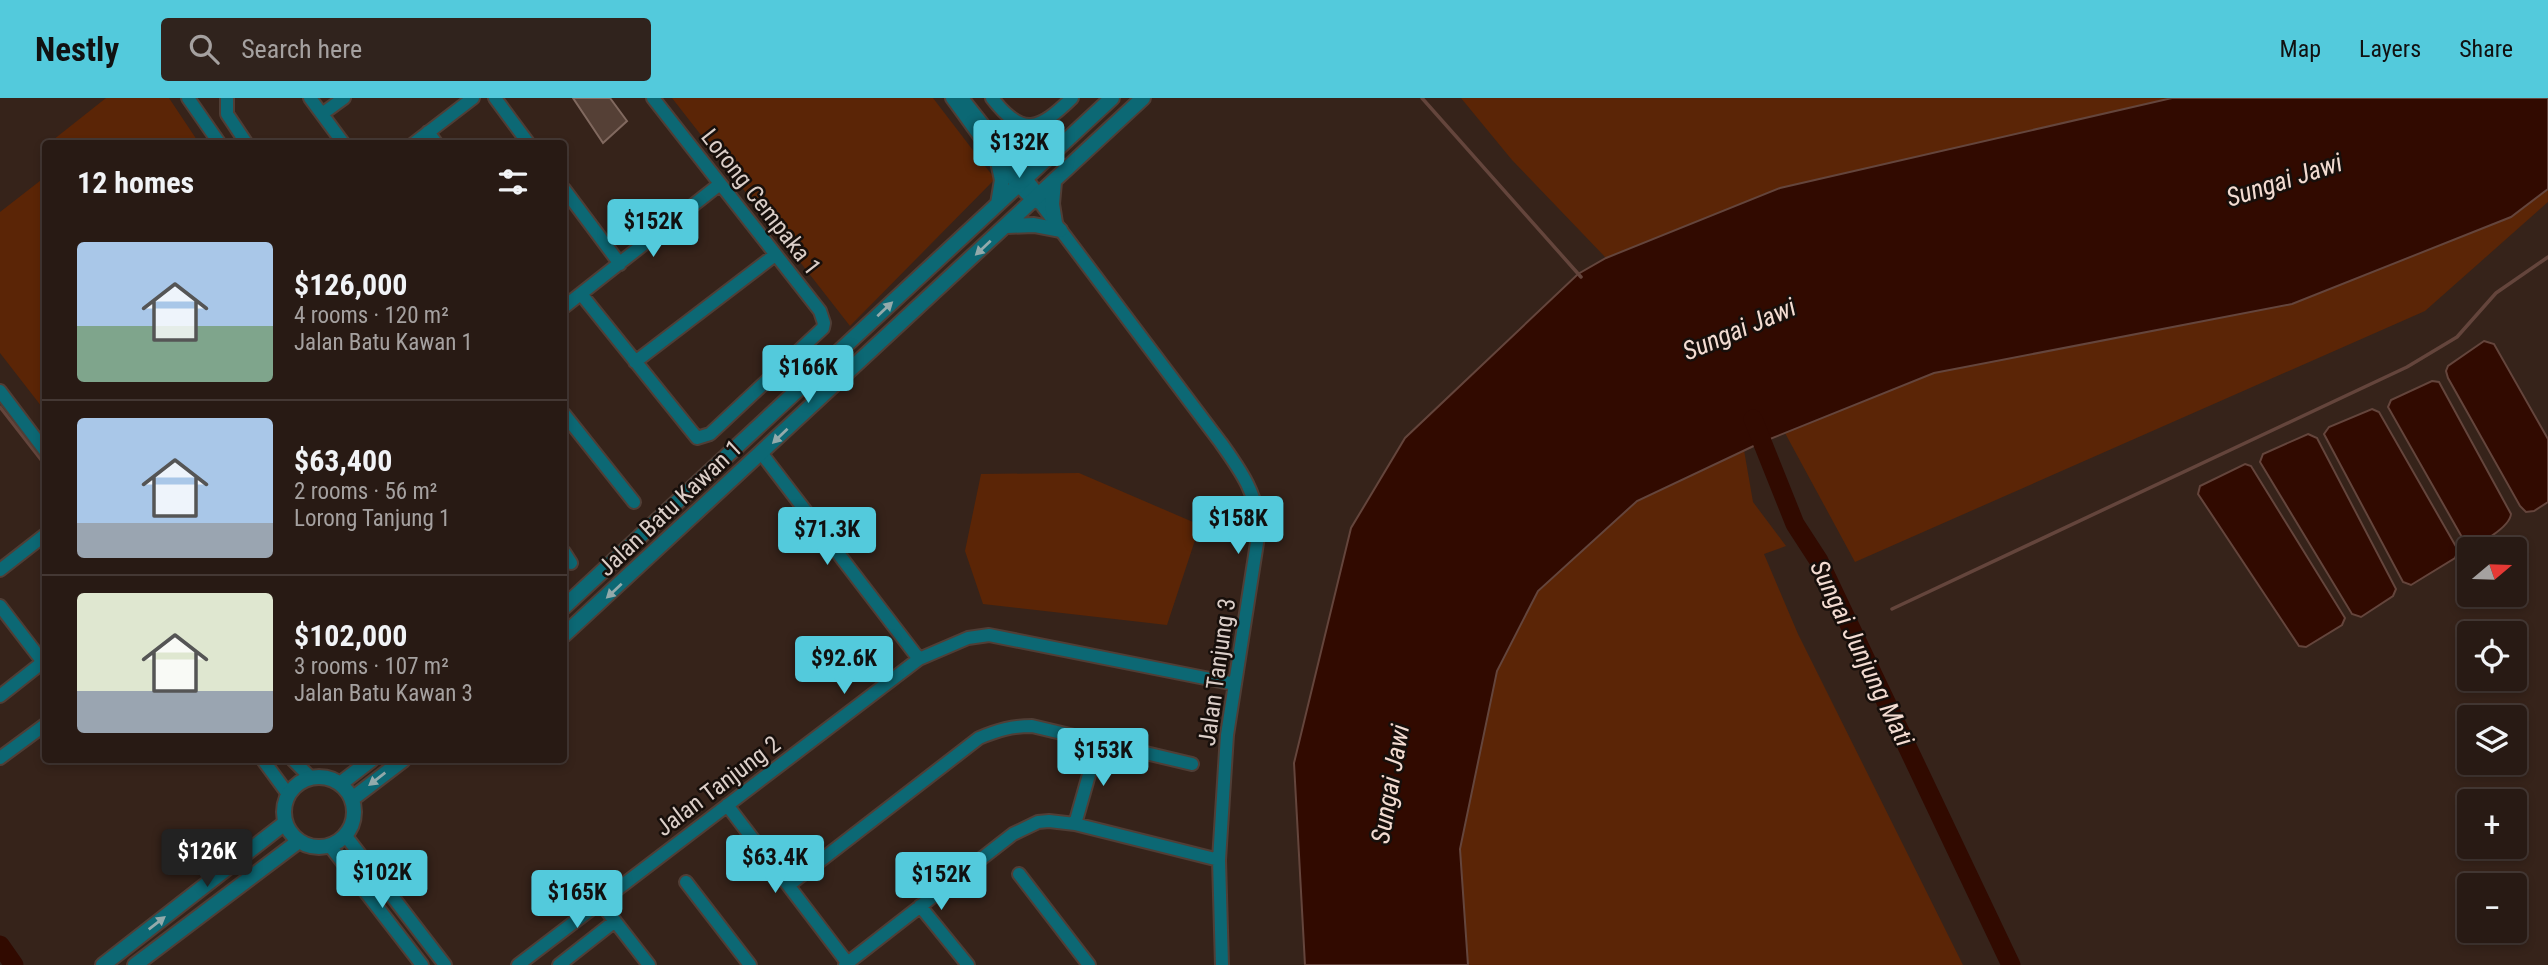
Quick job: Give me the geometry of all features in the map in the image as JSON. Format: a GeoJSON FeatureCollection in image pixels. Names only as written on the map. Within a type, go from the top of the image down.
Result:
{"type":"FeatureCollection","features":[{"type":"Feature","properties":{"kind":"street"},"geometry":{"type":"LineString","coordinates":[[188,98],[217,140]]}},
{"type":"Feature","properties":{"kind":"street"},"geometry":{"type":"LineString","coordinates":[[228,98],[225,106],[231,122],[244,140]]}},
{"type":"Feature","properties":{"kind":"street"},"geometry":{"type":"LineString","coordinates":[[310,98],[341,140]]}},
{"type":"Feature","properties":{"kind":"street"},"geometry":{"type":"LineString","coordinates":[[322,114],[344,98]]}},
{"type":"Feature","properties":{"kind":"street"},"geometry":{"type":"LineString","coordinates":[[418,140],[473,98]]}},
{"type":"Feature","properties":{"kind":"street"},"geometry":{"type":"LineString","coordinates":[[495,98],[526,140]]}},
{"type":"Feature","properties":{"kind":"street","name":"Lorong Cempaka 1"},"geometry":{"type":"LineString","coordinates":[[653,98],[823,317],[824,323],[819,334]]}},
{"type":"Feature","properties":{"kind":"street"},"geometry":{"type":"LineString","coordinates":[[952,98],[997,157],[1022,181]]}},
{"type":"Feature","properties":{"kind":"street"},"geometry":{"type":"LineString","coordinates":[[962,98],[997,141],[1022,181]]}},
{"type":"Feature","properties":{"kind":"street"},"geometry":{"type":"LineString","coordinates":[[992,98],[1007,117],[1027,124],[1050,120],[1072,98]]}},
{"type":"Feature","properties":{"kind":"street","name":"Jalan Batu Kawan 1"},"geometry":{"type":"LineString","coordinates":[[567,602],[1112,98]]}},
{"type":"Feature","properties":{"kind":"street","name":"Jalan Batu Kawan 1"},"geometry":{"type":"LineString","coordinates":[[567,633],[1038,200],[1143,98]]}},
{"type":"Feature","properties":{"kind":"street"},"geometry":{"type":"LineString","coordinates":[[428,132],[434,140]]}},
{"type":"Feature","properties":{"kind":"street"},"geometry":{"type":"LineString","coordinates":[[997,141],[1009,151],[1026,154],[1044,152],[1060,146]]}},
{"type":"Feature","properties":{"kind":"street"},"geometry":{"type":"LineString","coordinates":[[997,157],[1002,180],[998,204]]}},
{"type":"Feature","properties":{"kind":"street","name":"Jalan Tanjung 3"},"geometry":{"type":"LineString","coordinates":[[1022,181],[1221,443],[1244,476],[1258,512],[1259,530],[1227,735],[1219,860],[1222,965]]}},
{"type":"Feature","properties":{"kind":"street"},"geometry":{"type":"LineString","coordinates":[[1007,226],[1058,226],[1052,204],[1054,182]]}},
{"type":"Feature","properties":{"kind":"street"},"geometry":{"type":"LineString","coordinates":[[567,305],[720,184]]}},
{"type":"Feature","properties":{"kind":"street"},"geometry":{"type":"LineString","coordinates":[[568,204],[620,264]]}},
{"type":"Feature","properties":{"kind":"street"},"geometry":{"type":"LineString","coordinates":[[581,294],[635,362],[775,255]]}},
{"type":"Feature","properties":{"kind":"street","name":"Jalan Batu Kawan 1"},"geometry":{"type":"LineString","coordinates":[[635,362],[692,436],[701,439],[710,434],[819,334]]}},
{"type":"Feature","properties":{"kind":"street"},"geometry":{"type":"LineString","coordinates":[[0,391],[42,447]]}},
{"type":"Feature","properties":{"kind":"street"},"geometry":{"type":"LineString","coordinates":[[567,418],[634,502]]}},
{"type":"Feature","properties":{"kind":"street"},"geometry":{"type":"LineString","coordinates":[[762,454],[919,659]]}},
{"type":"Feature","properties":{"kind":"street"},"geometry":{"type":"LineString","coordinates":[[0,570],[42,537]]}},
{"type":"Feature","properties":{"kind":"street"},"geometry":{"type":"LineString","coordinates":[[0,606],[42,661]]}},
{"type":"Feature","properties":{"kind":"street"},"geometry":{"type":"LineString","coordinates":[[567,608],[580,622]]}},
{"type":"Feature","properties":{"kind":"street","name":"Jalan Tanjung 2"},"geometry":{"type":"LineString","coordinates":[[518,965],[919,659],[968,638],[989,635],[1235,684]]}},
{"type":"Feature","properties":{"kind":"street"},"geometry":{"type":"LineString","coordinates":[[0,696],[42,665]]}},
{"type":"Feature","properties":{"kind":"street"},"geometry":{"type":"LineString","coordinates":[[789,886],[979,738],[1014,726],[1032,726],[1192,764]]}},
{"type":"Feature","properties":{"kind":"street"},"geometry":{"type":"LineString","coordinates":[[0,758],[42,727]]}},
{"type":"Feature","properties":{"kind":"street"},"geometry":{"type":"LineString","coordinates":[[1075,824],[1098,743]]}},
{"type":"Feature","properties":{"kind":"street"},"geometry":{"type":"LineString","coordinates":[[265,763],[288,794]]}},
{"type":"Feature","properties":{"kind":"street"},"geometry":{"type":"LineString","coordinates":[[296,763],[310,778]]}},
{"type":"Feature","properties":{"kind":"street"},"geometry":{"type":"LineString","coordinates":[[340,784],[367,763]]}},
{"type":"Feature","properties":{"kind":"street"},"geometry":{"type":"LineString","coordinates":[[352,799],[399,763]]}},
{"type":"Feature","properties":{"kind":"street"},"geometry":{"type":"LineString","coordinates":[[321,776],[340,784],[352,799],[354,818],[345,835],[330,846],[320,847],[299,841],[285,823],[284,803],[288,794],[301,781],[321,776]]}},
{"type":"Feature","properties":{"kind":"street"},"geometry":{"type":"LineString","coordinates":[[727,805],[847,964],[1025,827],[1049,821],[1075,824],[1219,860]]}},
{"type":"Feature","properties":{"kind":"street"},"geometry":{"type":"LineString","coordinates":[[103,965],[285,823]]}},
{"type":"Feature","properties":{"kind":"street"},"geometry":{"type":"LineString","coordinates":[[345,835],[445,965]]}},
{"type":"Feature","properties":{"kind":"street"},"geometry":{"type":"LineString","coordinates":[[135,965],[299,841]]}},
{"type":"Feature","properties":{"kind":"street"},"geometry":{"type":"LineString","coordinates":[[330,846],[422,965]]}},
{"type":"Feature","properties":{"kind":"street"},"geometry":{"type":"LineString","coordinates":[[1019,874],[1089,965]]}},
{"type":"Feature","properties":{"kind":"street"},"geometry":{"type":"LineString","coordinates":[[686,882],[751,965]]}},
{"type":"Feature","properties":{"kind":"street"},"geometry":{"type":"LineString","coordinates":[[600,902],[649,965]]}},
{"type":"Feature","properties":{"kind":"street"},"geometry":{"type":"LineString","coordinates":[[920,906],[968,965]]}},
{"type":"Feature","properties":{"kind":"street"},"geometry":{"type":"LineString","coordinates":[[559,965],[615,921]]}},
{"type":"Feature","properties":{"kind":"shaded area"},"geometry":{"type":"Polygon","coordinates":[[[106,98],[169,98],[197,140],[53,140],[106,98]]]}},
{"type":"Feature","properties":{"kind":"shaded area"},"geometry":{"type":"Polygon","coordinates":[[[672,98],[933,98],[995,179],[850,326],[672,98]]]}},
{"type":"Feature","properties":{"kind":"shaded area"},"geometry":{"type":"Polygon","coordinates":[[[1461,98],[2172,98],[1780,188],[1606,258],[1512,160],[1461,98]]]}},
{"type":"Feature","properties":{"kind":"shaded area"},"geometry":{"type":"Polygon","coordinates":[[[42,179],[42,407],[0,353],[0,212],[42,179]]]}},
{"type":"Feature","properties":{"kind":"shaded area"},"geometry":{"type":"Polygon","coordinates":[[[2548,189],[2548,202],[2425,311],[1855,562],[1785,433],[1934,373],[2292,304],[2511,217],[2548,189]]]}},
{"type":"Feature","properties":{"kind":"shaded area"},"geometry":{"type":"Polygon","coordinates":[[[1744,450],[1753,502],[1786,546],[1764,554],[1798,634],[1963,965],[1468,965],[1460,849],[1497,671],[1538,591],[1637,501],[1744,450]]]}},
{"type":"Feature","properties":{"kind":"shaded area"},"geometry":{"type":"Polygon","coordinates":[[[1079,473],[1200,525],[1167,625],[983,604],[965,551],[981,474],[1079,473]]]}},
{"type":"Feature","properties":{"kind":"water","name":"Sungai Jawi"},"geometry":{"type":"Polygon","coordinates":[[[2172,98],[2548,98],[2548,189],[2511,217],[2292,304],[1934,373],[1760,443],[1637,501],[1538,591],[1497,671],[1460,849],[1468,965],[1305,965],[1294,763],[1351,528],[1405,438],[1578,274],[1606,258],[1780,188],[2172,98]]]}},
{"type":"Feature","properties":{"kind":"water"},"geometry":{"type":"Polygon","coordinates":[[[2484,341],[2494,344],[2548,439],[2548,502],[2534,511],[2526,512],[2520,506],[2448,378],[2448,366],[2484,341]]]}},
{"type":"Feature","properties":{"kind":"water"},"geometry":{"type":"Polygon","coordinates":[[[2432,381],[2439,382],[2511,514],[2500,530],[2489,537],[2462,537],[2388,407],[2391,400],[2432,381]]]}},
{"type":"Feature","properties":{"kind":"water"},"geometry":{"type":"Polygon","coordinates":[[[2372,409],[2379,412],[2457,548],[2455,558],[2411,585],[2403,582],[2324,434],[2329,427],[2372,409]]]}},
{"type":"Feature","properties":{"kind":"water"},"geometry":{"type":"Polygon","coordinates":[[[2308,434],[2317,438],[2396,589],[2393,596],[2361,617],[2352,614],[2260,462],[2263,454],[2308,434]]]}},
{"type":"Feature","properties":{"kind":"water"},"geometry":{"type":"Polygon","coordinates":[[[2245,464],[2251,466],[2345,618],[2342,625],[2306,647],[2299,646],[2198,494],[2200,486],[2245,464]]]}},
{"type":"Feature","properties":{"kind":"building"},"geometry":{"type":"Polygon","coordinates":[[[573,98],[610,98],[627,121],[603,143],[573,98]]]}},
{"type":"Feature","properties":{"kind":"waterway"},"geometry":{"type":"LineString","coordinates":[[1422,98],[1581,277]]}},
{"type":"Feature","properties":{"kind":"waterway"},"geometry":{"type":"LineString","coordinates":[[1892,609],[2407,367],[2457,337],[2496,293],[2548,257]]}},
{"type":"Feature","properties":{"kind":"waterway"},"geometry":{"type":"LineString","coordinates":[[0,407],[42,461]]}},
{"type":"Feature","properties":{"kind":"waterway","name":"Sungai Junjung Mati"},"geometry":{"type":"LineString","coordinates":[[1753,419],[1795,524],[1819,561],[2011,965]]}},
{"type":"Feature","properties":{"kind":"waterway"},"geometry":{"type":"LineString","coordinates":[[0,945],[14,965]]}}]}
